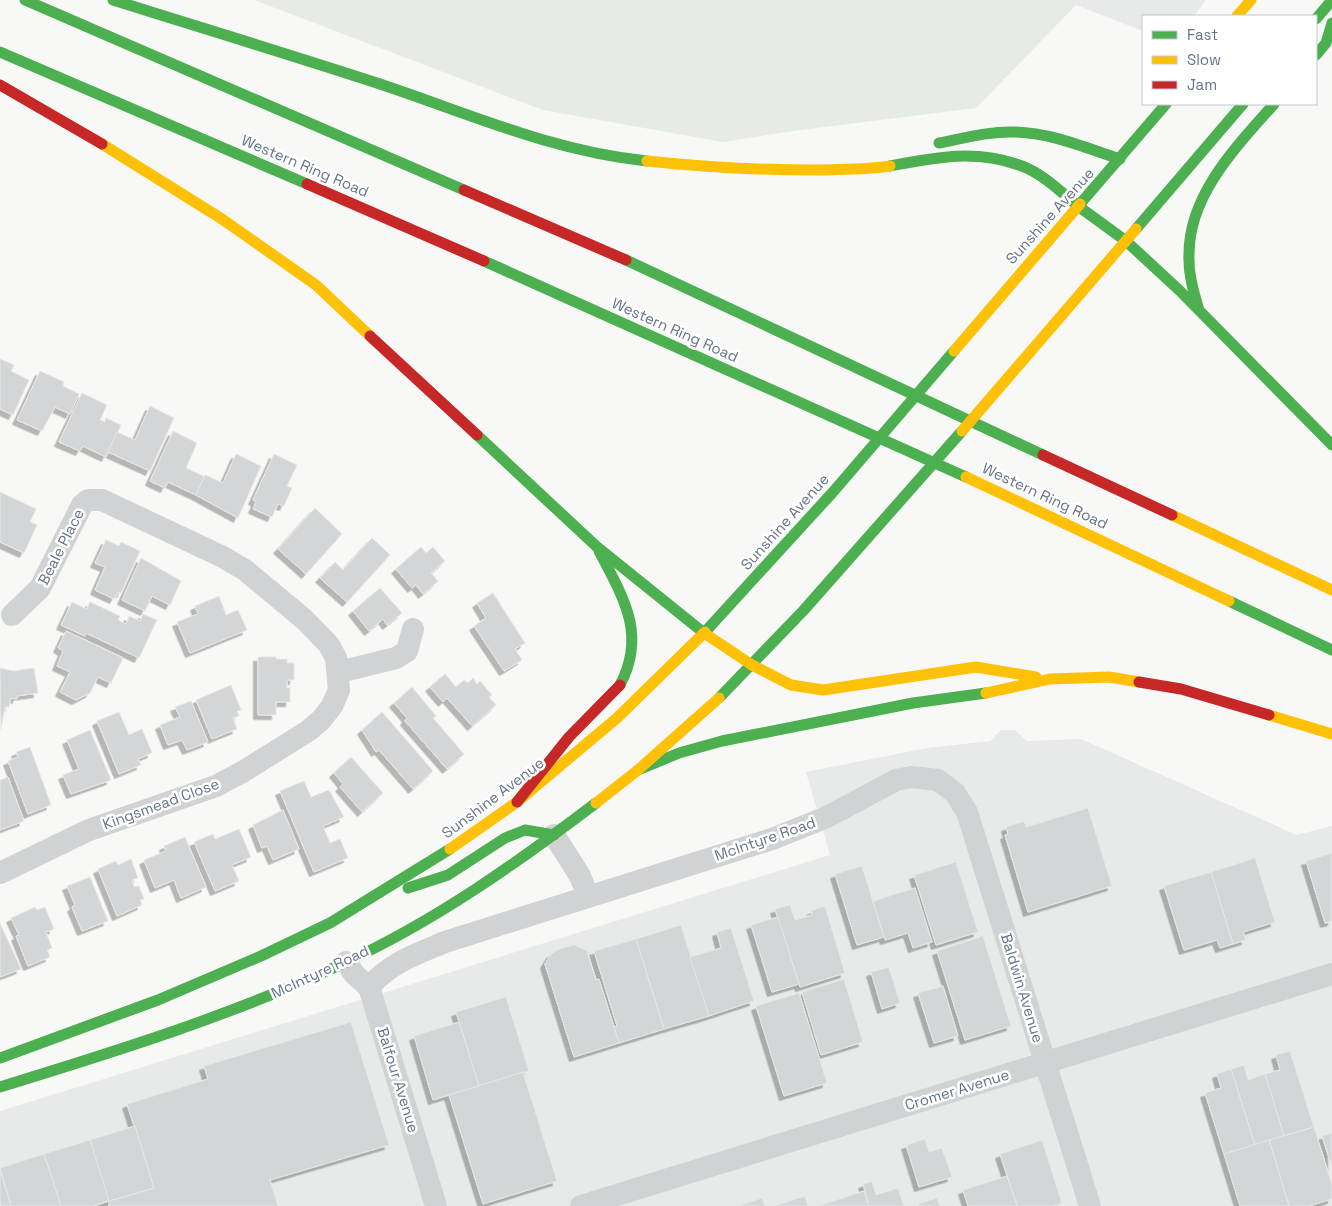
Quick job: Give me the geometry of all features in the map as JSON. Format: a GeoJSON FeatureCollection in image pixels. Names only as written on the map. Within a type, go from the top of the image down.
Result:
{"type":"FeatureCollection","features":[{"type":"Feature","properties":{"kind":"main road"},"geometry":{"type":"LineString","coordinates":[[25,0],[651,271],[1332,590]]}},
{"type":"Feature","properties":{"kind":"main road"},"geometry":{"type":"LineString","coordinates":[[113,0],[380,84],[547,142],[634,160],[691,166],[788,170],[872,169],[950,155],[977,155],[1023,166],[1050,182],[1078,206],[1126,241],[1198,307],[1291,407],[1332,445]]}},
{"type":"Feature","properties":{"kind":"main road"},"geometry":{"type":"LineString","coordinates":[[1238,15],[1251,0]]}},
{"type":"Feature","properties":{"kind":"main road"},"geometry":{"type":"LineString","coordinates":[[1317,18],[1332,0]]}},
{"type":"Feature","properties":{"kind":"main road"},"geometry":{"type":"LineString","coordinates":[[1317,54],[1326,43],[1332,23]]}},
{"type":"Feature","properties":{"kind":"main road","name":"Western Ring Road"},"geometry":{"type":"LineString","coordinates":[[0,52],[318,188],[1008,495],[1332,650]]}},
{"type":"Feature","properties":{"kind":"main road"},"geometry":{"type":"LineString","coordinates":[[0,85],[91,137],[214,214],[316,285],[596,546],[622,564],[683,618],[752,665],[791,685],[823,690],[976,667],[1050,679]]}},
{"type":"Feature","properties":{"kind":"main road","name":"Sunshine Avenue"},"geometry":{"type":"LineString","coordinates":[[370,900],[489,824],[517,802],[617,718],[704,633],[833,492],[1165,105]]}},
{"type":"Feature","properties":{"kind":"main road"},"geometry":{"type":"LineString","coordinates":[[0,1058],[194,986],[331,927],[370,900],[448,875],[504,838],[525,830],[554,835],[638,770],[730,688],[752,665],[887,517],[1021,364],[1242,105]]}},
{"type":"Feature","properties":{"kind":"main road"},"geometry":{"type":"LineString","coordinates":[[1198,307],[1190,276],[1189,260],[1190,238],[1196,218],[1216,174],[1273,105]]}},
{"type":"Feature","properties":{"kind":"main road"},"geometry":{"type":"LineString","coordinates":[[927,146],[975,136],[1015,132],[1050,138],[1120,159]]}},
{"type":"Feature","properties":{"kind":"main road"},"geometry":{"type":"LineString","coordinates":[[788,170],[878,156]]}},
{"type":"Feature","properties":{"kind":"main road"},"geometry":{"type":"LineString","coordinates":[[517,802],[587,718],[609,699],[627,674],[632,658],[634,641],[632,620],[626,604],[596,546]]}},
{"type":"Feature","properties":{"kind":"main road"},"geometry":{"type":"LineString","coordinates":[[638,770],[679,753],[722,741],[913,703],[979,695],[1050,679],[1109,677],[1181,689],[1332,734]]}},
{"type":"Feature","properties":{"kind":"main road","name":"McIntyre Road"},"geometry":{"type":"LineString","coordinates":[[0,1087],[167,1035],[252,1003],[432,916],[492,879],[554,835]]}},
{"type":"Feature","properties":{"kind":"street","name":"Beale Place"},"geometry":{"type":"LineString","coordinates":[[12,615],[40,588],[77,512],[88,500]]}},
{"type":"Feature","properties":{"kind":"street","name":"Kingsmead Close"},"geometry":{"type":"LineString","coordinates":[[0,873],[88,830],[194,794],[244,771],[308,731],[321,720],[332,706],[339,690],[339,672],[336,658],[330,645],[305,620],[245,570],[223,557],[102,500],[88,500]]}},
{"type":"Feature","properties":{"kind":"street"},"geometry":{"type":"LineString","coordinates":[[339,672],[396,658],[407,651],[413,629]]}},
{"type":"Feature","properties":{"kind":"street","name":"McIntyre Road"},"geometry":{"type":"LineString","coordinates":[[369,988],[381,975],[402,959],[445,942],[788,833],[827,817],[896,780],[918,777],[938,780]]}},
{"type":"Feature","properties":{"kind":"street","name":"Baldwin Avenue"},"geometry":{"type":"LineString","coordinates":[[938,780],[954,793],[967,812],[1090,1206]]}},
{"type":"Feature","properties":{"kind":"street"},"geometry":{"type":"LineString","coordinates":[[554,835],[580,876],[588,896]]}},
{"type":"Feature","properties":{"kind":"street","name":"Balfour Avenue"},"geometry":{"type":"LineString","coordinates":[[345,958],[356,975],[369,988],[436,1206]]}},
{"type":"Feature","properties":{"kind":"street","name":"Cromer Avenue"},"geometry":{"type":"LineString","coordinates":[[581,1206],[1332,974]]}},
{"type":"Feature","properties":{"kind":"shaded area"},"geometry":{"type":"Polygon","coordinates":[[[254,0],[1063,0],[1076,5],[976,108],[793,131],[723,142],[543,110],[254,0]]]}},
{"type":"Feature","properties":{"kind":"shaded area"},"geometry":{"type":"Polygon","coordinates":[[[1063,0],[1206,0],[1195,15],[1142,15],[1142,31],[1063,0]]]}},
{"type":"Feature","properties":{"kind":"shaded area"},"geometry":{"type":"Polygon","coordinates":[[[1001,730],[1015,730],[1027,741],[1081,739],[1297,835],[1332,826],[1332,1206],[0,1206],[0,1111],[830,855],[806,772],[927,748],[990,741],[1001,730]]]}},
{"type":"Feature","properties":{"kind":"building"},"geometry":{"type":"Polygon","coordinates":[[[0,359],[14,365],[11,371],[29,380],[13,415],[0,409],[0,359]]]}},
{"type":"Feature","properties":{"kind":"building"},"geometry":{"type":"Polygon","coordinates":[[[40,371],[64,382],[63,386],[79,394],[70,414],[55,407],[42,431],[17,420],[40,371]]]}},
{"type":"Feature","properties":{"kind":"building"},"geometry":{"type":"Polygon","coordinates":[[[82,393],[107,405],[100,420],[105,422],[106,418],[121,425],[106,457],[83,446],[80,451],[59,442],[82,393]]]}},
{"type":"Feature","properties":{"kind":"building"},"geometry":{"type":"Polygon","coordinates":[[[150,406],[174,418],[150,471],[108,452],[117,432],[135,440],[150,406]]]}},
{"type":"Feature","properties":{"kind":"building"},"geometry":{"type":"Polygon","coordinates":[[[173,431],[197,443],[186,468],[205,477],[196,495],[168,482],[165,488],[150,481],[173,431]]]}},
{"type":"Feature","properties":{"kind":"building"},"geometry":{"type":"Polygon","coordinates":[[[236,454],[261,466],[238,518],[196,495],[205,475],[223,483],[236,454]]]}},
{"type":"Feature","properties":{"kind":"building"},"geometry":{"type":"Polygon","coordinates":[[[274,454],[297,465],[287,486],[292,488],[284,506],[278,504],[272,517],[253,509],[256,502],[253,500],[274,454]]]}},
{"type":"Feature","properties":{"kind":"building"},"geometry":{"type":"Polygon","coordinates":[[[0,492],[36,509],[30,522],[37,525],[24,553],[0,542],[0,492]]]}},
{"type":"Feature","properties":{"kind":"building"},"geometry":{"type":"Polygon","coordinates":[[[315,508],[342,534],[306,574],[278,549],[315,508]]]}},
{"type":"Feature","properties":{"kind":"building"},"geometry":{"type":"Polygon","coordinates":[[[372,538],[390,555],[347,602],[320,578],[335,562],[343,570],[372,538]]]}},
{"type":"Feature","properties":{"kind":"building"},"geometry":{"type":"Polygon","coordinates":[[[106,540],[119,546],[121,542],[140,551],[121,593],[118,592],[114,599],[95,590],[105,567],[95,563],[106,540]]]}},
{"type":"Feature","properties":{"kind":"building"},"geometry":{"type":"Polygon","coordinates":[[[421,547],[426,553],[433,547],[445,561],[431,573],[438,581],[423,594],[416,585],[412,588],[396,569],[421,547]]]}},
{"type":"Feature","properties":{"kind":"building"},"geometry":{"type":"Polygon","coordinates":[[[141,558],[181,581],[170,605],[152,596],[145,611],[122,600],[141,558]]]}},
{"type":"Feature","properties":{"kind":"building"},"geometry":{"type":"Polygon","coordinates":[[[380,588],[402,613],[387,625],[383,619],[369,631],[353,611],[380,588]]]}},
{"type":"Feature","properties":{"kind":"building"},"geometry":{"type":"Polygon","coordinates":[[[493,593],[525,643],[515,649],[522,660],[504,671],[474,626],[486,618],[477,603],[493,593]]]}},
{"type":"Feature","properties":{"kind":"building"},"geometry":{"type":"Polygon","coordinates":[[[219,596],[226,615],[238,610],[247,630],[190,653],[177,622],[198,614],[195,606],[219,596]]]}},
{"type":"Feature","properties":{"kind":"building"},"geometry":{"type":"Polygon","coordinates":[[[72,602],[87,609],[90,602],[120,616],[118,620],[126,624],[129,616],[140,621],[143,614],[157,620],[139,658],[86,633],[85,636],[61,625],[72,602]]]}},
{"type":"Feature","properties":{"kind":"building"},"geometry":{"type":"Polygon","coordinates":[[[66,631],[123,658],[111,683],[98,677],[90,693],[76,700],[60,692],[70,672],[57,666],[63,651],[58,648],[66,631]]]}},
{"type":"Feature","properties":{"kind":"building"},"geometry":{"type":"Polygon","coordinates":[[[258,657],[276,657],[276,659],[287,659],[287,663],[294,663],[294,680],[287,680],[287,688],[290,688],[290,702],[276,702],[276,715],[258,715],[258,657]]]}},
{"type":"Feature","properties":{"kind":"building"},"geometry":{"type":"Polygon","coordinates":[[[0,668],[14,671],[34,668],[38,693],[17,696],[17,699],[11,698],[9,707],[5,707],[1,729],[0,668]]]}},
{"type":"Feature","properties":{"kind":"building"},"geometry":{"type":"Polygon","coordinates":[[[445,674],[456,687],[464,680],[468,683],[473,678],[477,684],[480,681],[492,695],[489,697],[496,705],[472,726],[447,698],[443,702],[430,687],[445,674]]]}},
{"type":"Feature","properties":{"kind":"building"},"geometry":{"type":"Polygon","coordinates":[[[231,685],[241,710],[237,711],[239,716],[233,718],[237,729],[212,739],[196,700],[231,685]]]}},
{"type":"Feature","properties":{"kind":"building"},"geometry":{"type":"Polygon","coordinates":[[[412,687],[436,716],[433,718],[464,754],[447,769],[405,721],[407,718],[394,703],[412,687]]]}},
{"type":"Feature","properties":{"kind":"building"},"geometry":{"type":"Polygon","coordinates":[[[191,701],[208,742],[187,750],[182,740],[168,745],[160,725],[180,717],[175,707],[191,701]]]}},
{"type":"Feature","properties":{"kind":"building"},"geometry":{"type":"Polygon","coordinates":[[[119,712],[129,735],[142,729],[152,753],[138,759],[141,765],[119,774],[97,721],[119,712]]]}},
{"type":"Feature","properties":{"kind":"building"},"geometry":{"type":"Polygon","coordinates":[[[382,712],[433,771],[413,789],[379,750],[376,752],[362,730],[382,712]]]}},
{"type":"Feature","properties":{"kind":"building"},"geometry":{"type":"Polygon","coordinates":[[[90,730],[111,780],[71,794],[63,775],[79,769],[67,740],[90,730]]]}},
{"type":"Feature","properties":{"kind":"building"},"geometry":{"type":"Polygon","coordinates":[[[30,747],[51,805],[28,814],[8,761],[18,757],[16,752],[30,747]]]}},
{"type":"Feature","properties":{"kind":"building"},"geometry":{"type":"Polygon","coordinates":[[[351,757],[383,793],[362,812],[340,787],[343,784],[334,773],[351,757]]]}},
{"type":"Feature","properties":{"kind":"building"},"geometry":{"type":"Polygon","coordinates":[[[8,777],[24,821],[0,830],[0,780],[8,777]]]}},
{"type":"Feature","properties":{"kind":"building"},"geometry":{"type":"Polygon","coordinates":[[[304,781],[311,797],[329,790],[344,817],[323,826],[330,843],[340,839],[348,858],[314,872],[280,791],[304,781]]]}},
{"type":"Feature","properties":{"kind":"building"},"geometry":{"type":"Polygon","coordinates":[[[1088,808],[1112,886],[1028,912],[1005,835],[1008,834],[1006,827],[1024,821],[1026,827],[1088,808]]]}},
{"type":"Feature","properties":{"kind":"building"},"geometry":{"type":"Polygon","coordinates":[[[283,810],[299,849],[273,860],[267,846],[262,848],[253,825],[283,810]]]}},
{"type":"Feature","properties":{"kind":"building"},"geometry":{"type":"Polygon","coordinates":[[[239,829],[251,857],[232,865],[239,881],[215,891],[194,842],[213,834],[215,839],[239,829]]]}},
{"type":"Feature","properties":{"kind":"building"},"geometry":{"type":"Polygon","coordinates":[[[185,837],[206,887],[181,898],[174,880],[155,888],[144,860],[166,851],[164,846],[185,837]]]}},
{"type":"Feature","properties":{"kind":"building"},"geometry":{"type":"Polygon","coordinates":[[[1332,853],[1332,921],[1325,923],[1306,861],[1332,853]]]}},
{"type":"Feature","properties":{"kind":"building"},"geometry":{"type":"Polygon","coordinates":[[[1255,858],[1275,922],[1243,932],[1246,940],[1233,944],[1211,872],[1255,858]]]}},
{"type":"Feature","properties":{"kind":"building"},"geometry":{"type":"Polygon","coordinates":[[[131,859],[138,878],[132,880],[134,887],[139,886],[144,899],[140,900],[142,905],[117,916],[98,869],[116,861],[118,865],[131,859]]]}},
{"type":"Feature","properties":{"kind":"building"},"geometry":{"type":"Polygon","coordinates":[[[956,862],[978,932],[936,945],[914,875],[956,862]]]}},
{"type":"Feature","properties":{"kind":"building"},"geometry":{"type":"Polygon","coordinates":[[[862,866],[884,937],[857,945],[835,874],[862,866]]]}},
{"type":"Feature","properties":{"kind":"building"},"geometry":{"type":"Polygon","coordinates":[[[1211,872],[1233,944],[1220,948],[1217,940],[1184,950],[1164,886],[1211,872]]]}},
{"type":"Feature","properties":{"kind":"building"},"geometry":{"type":"Polygon","coordinates":[[[90,877],[108,921],[82,931],[72,907],[75,905],[67,886],[90,877]]]}},
{"type":"Feature","properties":{"kind":"building"},"geometry":{"type":"Polygon","coordinates":[[[915,888],[932,942],[913,948],[908,933],[885,940],[873,901],[915,888]]]}},
{"type":"Feature","properties":{"kind":"building"},"geometry":{"type":"Polygon","coordinates":[[[790,905],[795,920],[812,915],[811,911],[825,906],[845,973],[800,987],[775,909],[790,905]]]}},
{"type":"Feature","properties":{"kind":"building"},"geometry":{"type":"Polygon","coordinates":[[[35,907],[37,910],[45,907],[54,929],[46,932],[52,948],[47,950],[50,957],[28,966],[16,936],[19,935],[11,918],[35,907]]]}},
{"type":"Feature","properties":{"kind":"building"},"geometry":{"type":"Polygon","coordinates":[[[778,917],[799,984],[772,992],[751,925],[778,917]]]}},
{"type":"Feature","properties":{"kind":"building"},"geometry":{"type":"Polygon","coordinates":[[[0,923],[21,969],[0,977],[0,923]]]}},
{"type":"Feature","properties":{"kind":"building"},"geometry":{"type":"Polygon","coordinates":[[[681,925],[709,1016],[664,1029],[636,939],[681,925]]]}},
{"type":"Feature","properties":{"kind":"building"},"geometry":{"type":"Polygon","coordinates":[[[731,928],[754,1001],[709,1016],[690,957],[721,948],[717,932],[731,928]]]}},
{"type":"Feature","properties":{"kind":"building"},"geometry":{"type":"Polygon","coordinates":[[[983,936],[1011,1026],[965,1040],[937,951],[983,936]]]}},
{"type":"Feature","properties":{"kind":"building"},"geometry":{"type":"Polygon","coordinates":[[[636,939],[664,1029],[619,1043],[614,1027],[617,1026],[594,951],[636,939]]]}},
{"type":"Feature","properties":{"kind":"building"},"geometry":{"type":"Polygon","coordinates":[[[574,945],[587,951],[596,980],[599,979],[619,1043],[574,1057],[545,964],[551,954],[559,949],[574,945]]]}},
{"type":"Feature","properties":{"kind":"building"},"geometry":{"type":"Polygon","coordinates":[[[889,967],[900,1003],[882,1009],[871,972],[889,967]]]}},
{"type":"Feature","properties":{"kind":"building"},"geometry":{"type":"Polygon","coordinates":[[[844,979],[863,1042],[821,1055],[802,992],[844,979]]]}},
{"type":"Feature","properties":{"kind":"building"},"geometry":{"type":"Polygon","coordinates":[[[943,986],[958,1036],[934,1043],[918,993],[943,986]]]}},
{"type":"Feature","properties":{"kind":"building"},"geometry":{"type":"Polygon","coordinates":[[[799,993],[827,1083],[784,1096],[756,1006],[799,993]]]}},
{"type":"Feature","properties":{"kind":"building"},"geometry":{"type":"Polygon","coordinates":[[[506,997],[529,1071],[479,1086],[456,1012],[506,997]]]}},
{"type":"Feature","properties":{"kind":"building"},"geometry":{"type":"Polygon","coordinates":[[[351,1022],[389,1145],[270,1180],[278,1206],[109,1206],[109,1201],[154,1188],[127,1104],[208,1079],[204,1066],[351,1022]]]}},
{"type":"Feature","properties":{"kind":"building"},"geometry":{"type":"Polygon","coordinates":[[[459,1022],[479,1086],[433,1100],[414,1036],[459,1022]]]}},
{"type":"Feature","properties":{"kind":"building"},"geometry":{"type":"Polygon","coordinates":[[[1290,1051],[1314,1127],[1284,1136],[1265,1074],[1280,1070],[1276,1055],[1290,1051]]]}},
{"type":"Feature","properties":{"kind":"building"},"geometry":{"type":"Polygon","coordinates":[[[1244,1065],[1248,1080],[1265,1074],[1284,1136],[1255,1145],[1231,1069],[1244,1065]]]}},
{"type":"Feature","properties":{"kind":"building"},"geometry":{"type":"Polygon","coordinates":[[[1231,1069],[1255,1145],[1224,1154],[1205,1093],[1221,1088],[1217,1074],[1231,1069]]]}},
{"type":"Feature","properties":{"kind":"building"},"geometry":{"type":"Polygon","coordinates":[[[523,1072],[557,1181],[483,1204],[449,1095],[523,1072]]]}},
{"type":"Feature","properties":{"kind":"building"},"geometry":{"type":"Polygon","coordinates":[[[135,1126],[154,1188],[109,1201],[90,1140],[135,1126]]]}},
{"type":"Feature","properties":{"kind":"building"},"geometry":{"type":"Polygon","coordinates":[[[1314,1127],[1332,1185],[1332,1199],[1309,1206],[1289,1206],[1269,1140],[1314,1127]]]}},
{"type":"Feature","properties":{"kind":"building"},"geometry":{"type":"Polygon","coordinates":[[[1332,1133],[1332,1167],[1322,1136],[1332,1133]]]}},
{"type":"Feature","properties":{"kind":"building"},"geometry":{"type":"Polygon","coordinates":[[[925,1139],[929,1152],[942,1148],[952,1177],[919,1187],[906,1145],[925,1139]]]}},
{"type":"Feature","properties":{"kind":"building"},"geometry":{"type":"Polygon","coordinates":[[[90,1140],[109,1201],[94,1206],[61,1206],[44,1154],[90,1140]]]}},
{"type":"Feature","properties":{"kind":"building"},"geometry":{"type":"Polygon","coordinates":[[[1042,1140],[1062,1203],[1054,1206],[1017,1206],[1000,1154],[1042,1140]]]}},
{"type":"Feature","properties":{"kind":"building"},"geometry":{"type":"Polygon","coordinates":[[[1269,1140],[1289,1206],[1240,1206],[1224,1154],[1269,1140]]]}},
{"type":"Feature","properties":{"kind":"building"},"geometry":{"type":"Polygon","coordinates":[[[44,1154],[61,1206],[11,1206],[0,1168],[44,1154]]]}},
{"type":"Feature","properties":{"kind":"building"},"geometry":{"type":"Polygon","coordinates":[[[0,1170],[11,1206],[0,1206],[0,1170]]]}},
{"type":"Feature","properties":{"kind":"building"},"geometry":{"type":"Polygon","coordinates":[[[1007,1176],[1017,1206],[968,1206],[963,1190],[1007,1176]]]}},
{"type":"Feature","properties":{"kind":"building"},"geometry":{"type":"Polygon","coordinates":[[[872,1181],[876,1195],[898,1188],[904,1206],[869,1206],[863,1184],[872,1181]]]}},
{"type":"Feature","properties":{"kind":"building"},"geometry":{"type":"Polygon","coordinates":[[[864,1191],[869,1206],[818,1206],[864,1191]]]}},
{"type":"Feature","properties":{"kind":"building"},"geometry":{"type":"Polygon","coordinates":[[[805,1196],[808,1206],[777,1205],[805,1196]]]}},
{"type":"Feature","properties":{"kind":"building"},"geometry":{"type":"Polygon","coordinates":[[[762,1198],[765,1206],[738,1206],[762,1198]]]}},
{"type":"Feature","properties":{"kind":"building"},"geometry":{"type":"Polygon","coordinates":[[[937,1198],[940,1206],[918,1206],[918,1204],[937,1198]]]}},
{"type":"Feature","properties":{"kind":"traffic: fast"},"geometry":{"type":"LineString","coordinates":[[25,0],[464,190]]}},
{"type":"Feature","properties":{"kind":"traffic: fast"},"geometry":{"type":"LineString","coordinates":[[113,0],[380,84],[544,140],[577,149],[647,161]]}},
{"type":"Feature","properties":{"kind":"traffic: fast"},"geometry":{"type":"LineString","coordinates":[[1317,18],[1332,0]]}},
{"type":"Feature","properties":{"kind":"traffic: fast"},"geometry":{"type":"LineString","coordinates":[[1317,54],[1326,43],[1332,23]]}},
{"type":"Feature","properties":{"kind":"traffic: fast"},"geometry":{"type":"LineString","coordinates":[[0,52],[307,184]]}},
{"type":"Feature","properties":{"kind":"traffic: fast"},"geometry":{"type":"LineString","coordinates":[[1080,204],[1165,105]]}},
{"type":"Feature","properties":{"kind":"traffic: fast"},"geometry":{"type":"LineString","coordinates":[[1136,229],[1242,105]]}},
{"type":"Feature","properties":{"kind":"traffic: fast"},"geometry":{"type":"LineString","coordinates":[[1198,307],[1189,267],[1191,232],[1197,211],[1206,191],[1218,172],[1273,105]]}},
{"type":"Feature","properties":{"kind":"traffic: fast"},"geometry":{"type":"LineString","coordinates":[[939,143],[977,135],[1015,132],[1029,133],[1069,142],[1120,159]]}},
{"type":"Feature","properties":{"kind":"traffic: fast"},"geometry":{"type":"LineString","coordinates":[[890,166],[956,156],[972,156],[1005,161],[1030,169],[1078,206]]}},
{"type":"Feature","properties":{"kind":"traffic: fast"},"geometry":{"type":"LineString","coordinates":[[1078,206],[1126,241]]}},
{"type":"Feature","properties":{"kind":"traffic: fast"},"geometry":{"type":"LineString","coordinates":[[1126,241],[1179,290],[1332,445]]}},
{"type":"Feature","properties":{"kind":"traffic: fast"},"geometry":{"type":"LineString","coordinates":[[626,260],[1043,455]]}},
{"type":"Feature","properties":{"kind":"traffic: fast"},"geometry":{"type":"LineString","coordinates":[[484,261],[966,477]]}},
{"type":"Feature","properties":{"kind":"traffic: fast"},"geometry":{"type":"LineString","coordinates":[[705,632],[833,492],[954,351]]}},
{"type":"Feature","properties":{"kind":"traffic: fast"},"geometry":{"type":"LineString","coordinates":[[719,698],[803,611],[962,431]]}},
{"type":"Feature","properties":{"kind":"traffic: fast"},"geometry":{"type":"LineString","coordinates":[[477,435],[596,546],[704,633]]}},
{"type":"Feature","properties":{"kind":"traffic: fast"},"geometry":{"type":"LineString","coordinates":[[599,551],[623,600],[632,632],[628,666],[620,685]]}},
{"type":"Feature","properties":{"kind":"traffic: fast"},"geometry":{"type":"LineString","coordinates":[[1229,601],[1332,650]]}},
{"type":"Feature","properties":{"kind":"traffic: fast"},"geometry":{"type":"LineString","coordinates":[[638,770],[679,753],[722,741],[913,703],[986,693]]}},
{"type":"Feature","properties":{"kind":"traffic: fast"},"geometry":{"type":"LineString","coordinates":[[0,1087],[131,1046],[217,1016],[302,982],[378,947],[443,910],[506,869],[596,803]]}},
{"type":"Feature","properties":{"kind":"traffic: fast"},"geometry":{"type":"LineString","coordinates":[[408,888],[448,875],[505,838],[525,830],[554,835]]}},
{"type":"Feature","properties":{"kind":"traffic: fast"},"geometry":{"type":"LineString","coordinates":[[0,1058],[158,1000],[261,956],[330,923],[450,849]]}},
{"type":"Feature","properties":{"kind":"traffic: slow"},"geometry":{"type":"LineString","coordinates":[[1238,15],[1251,0]]}},
{"type":"Feature","properties":{"kind":"traffic: slow"},"geometry":{"type":"LineString","coordinates":[[102,144],[222,219],[316,285],[370,336]]}},
{"type":"Feature","properties":{"kind":"traffic: slow"},"geometry":{"type":"LineString","coordinates":[[647,161],[710,166],[817,170],[890,166]]}},
{"type":"Feature","properties":{"kind":"traffic: slow"},"geometry":{"type":"LineString","coordinates":[[954,351],[1080,204]]}},
{"type":"Feature","properties":{"kind":"traffic: slow"},"geometry":{"type":"LineString","coordinates":[[962,431],[1136,229]]}},
{"type":"Feature","properties":{"kind":"traffic: slow"},"geometry":{"type":"LineString","coordinates":[[966,477],[1229,601]]}},
{"type":"Feature","properties":{"kind":"traffic: slow"},"geometry":{"type":"LineString","coordinates":[[1172,515],[1332,590]]}},
{"type":"Feature","properties":{"kind":"traffic: slow"},"geometry":{"type":"LineString","coordinates":[[450,849],[517,802],[617,718],[705,632]]}},
{"type":"Feature","properties":{"kind":"traffic: slow"},"geometry":{"type":"LineString","coordinates":[[704,633],[752,665]]}},
{"type":"Feature","properties":{"kind":"traffic: slow"},"geometry":{"type":"LineString","coordinates":[[752,665],[791,685],[823,690],[976,667],[1036,677]]}},
{"type":"Feature","properties":{"kind":"traffic: slow"},"geometry":{"type":"LineString","coordinates":[[986,693],[1050,679],[1109,677],[1139,682]]}},
{"type":"Feature","properties":{"kind":"traffic: slow"},"geometry":{"type":"LineString","coordinates":[[596,803],[638,770],[719,698]]}},
{"type":"Feature","properties":{"kind":"traffic: slow"},"geometry":{"type":"LineString","coordinates":[[1269,715],[1332,734]]}},
{"type":"Feature","properties":{"kind":"traffic: jam"},"geometry":{"type":"LineString","coordinates":[[0,85],[102,144]]}},
{"type":"Feature","properties":{"kind":"traffic: jam"},"geometry":{"type":"LineString","coordinates":[[307,184],[484,261]]}},
{"type":"Feature","properties":{"kind":"traffic: jam"},"geometry":{"type":"LineString","coordinates":[[464,190],[626,260]]}},
{"type":"Feature","properties":{"kind":"traffic: jam"},"geometry":{"type":"LineString","coordinates":[[370,336],[477,435]]}},
{"type":"Feature","properties":{"kind":"traffic: jam"},"geometry":{"type":"LineString","coordinates":[[1043,455],[1172,515]]}},
{"type":"Feature","properties":{"kind":"traffic: jam"},"geometry":{"type":"LineString","coordinates":[[1139,682],[1181,689],[1269,715]]}},
{"type":"Feature","properties":{"kind":"traffic: jam"},"geometry":{"type":"LineString","coordinates":[[517,802],[569,737],[620,685]]}}]}
